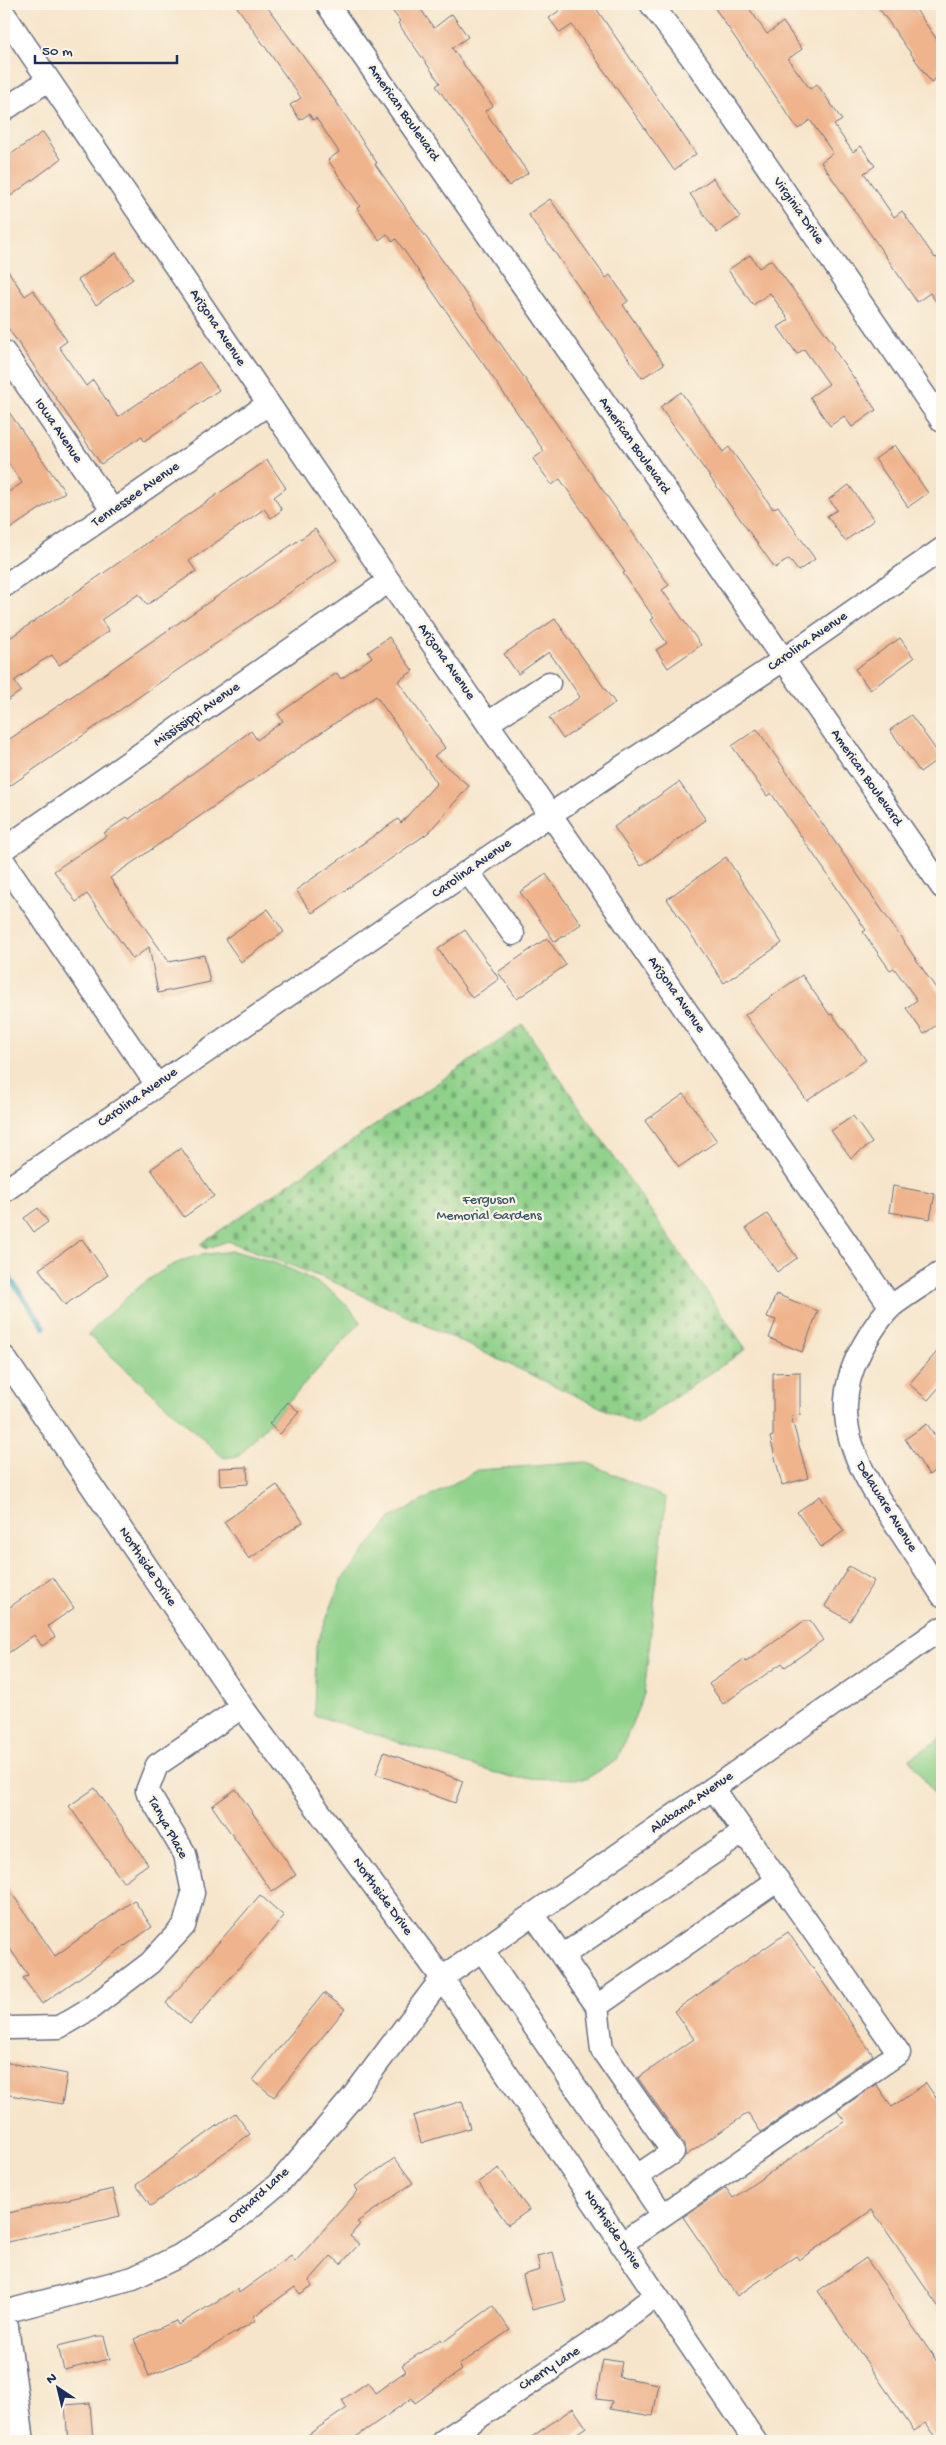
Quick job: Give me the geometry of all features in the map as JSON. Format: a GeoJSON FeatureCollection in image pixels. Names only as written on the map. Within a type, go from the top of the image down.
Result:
{"type":"FeatureCollection","features":[{"type":"Feature","properties":{"kind":"street","name":"American Boulevard"},"geometry":{"type":"LineString","coordinates":[[327,4],[942,886]]}},
{"type":"Feature","properties":{"kind":"street","name":"Virginia Drive"},"geometry":{"type":"LineString","coordinates":[[650,4],[699,67],[942,421]]}},
{"type":"Feature","properties":{"kind":"street","name":"Arizona Avenue"},"geometry":{"type":"LineString","coordinates":[[4,14],[389,581],[891,1307]]}},
{"type":"Feature","properties":{"kind":"street"},"geometry":{"type":"LineString","coordinates":[[4,110],[48,80]]}},
{"type":"Feature","properties":{"kind":"street","name":"Iowa Avenue"},"geometry":{"type":"LineString","coordinates":[[4,352],[113,511]]}},
{"type":"Feature","properties":{"kind":"street","name":"Tennessee Avenue"},"geometry":{"type":"LineString","coordinates":[[4,586],[268,404]]}},
{"type":"Feature","properties":{"kind":"street","name":"Carolina Avenue"},"geometry":{"type":"LineString","coordinates":[[4,1190],[551,814],[783,660],[942,549]]}},
{"type":"Feature","properties":{"kind":"street","name":"Mississippi Avenue"},"geometry":{"type":"LineString","coordinates":[[4,849],[389,581]]}},
{"type":"Feature","properties":{"kind":"street"},"geometry":{"type":"LineString","coordinates":[[488,723],[549,683]]}},
{"type":"Feature","properties":{"kind":"street"},"geometry":{"type":"LineString","coordinates":[[4,862],[157,1085]]}},
{"type":"Feature","properties":{"kind":"street"},"geometry":{"type":"LineString","coordinates":[[468,872],[514,934]]}},
{"type":"Feature","properties":{"kind":"street","name":"Delaware Avenue"},"geometry":{"type":"LineString","coordinates":[[942,1272],[891,1307],[869,1333],[853,1365],[847,1393],[846,1420],[853,1454],[865,1480],[942,1595]]}},
{"type":"Feature","properties":{"kind":"street","name":"Northside Drive"},"geometry":{"type":"LineString","coordinates":[[4,1357],[242,1707],[442,1978],[754,2441]]}},
{"type":"Feature","properties":{"kind":"street","name":"Alabama Avenue"},"geometry":{"type":"LineString","coordinates":[[442,1978],[942,1628]]}},
{"type":"Feature","properties":{"kind":"street","name":"Tanya Place"},"geometry":{"type":"LineString","coordinates":[[4,2026],[10,2028],[59,2028],[91,2008],[150,1963],[184,1926],[193,1894],[185,1854],[147,1791],[157,1765],[242,1707]]}},
{"type":"Feature","properties":{"kind":"street"},"geometry":{"type":"LineString","coordinates":[[622,2244],[899,2053],[713,1788]]}},
{"type":"Feature","properties":{"kind":"street"},"geometry":{"type":"LineString","coordinates":[[562,1956],[744,1832]]}},
{"type":"Feature","properties":{"kind":"street"},"geometry":{"type":"LineString","coordinates":[[597,2006],[778,1880]]}},
{"type":"Feature","properties":{"kind":"street"},"geometry":{"type":"LineString","coordinates":[[533,1914],[597,2006],[602,2050],[673,2152],[637,2176]]}},
{"type":"Feature","properties":{"kind":"street"},"geometry":{"type":"LineString","coordinates":[[482,1950],[663,2215]]}},
{"type":"Feature","properties":{"kind":"street","name":"Orchard Lane"},"geometry":{"type":"LineString","coordinates":[[4,2312],[133,2278],[179,2256],[235,2220],[279,2183],[337,2115],[442,1978]]}},
{"type":"Feature","properties":{"kind":"street","name":"Cherry Lane"},"geometry":{"type":"LineString","coordinates":[[443,2441],[606,2332],[656,2295]]}},
{"type":"Feature","properties":{"kind":"street"},"geometry":{"type":"LineString","coordinates":[[4,2312],[23,2441]]}},
{"type":"Feature","properties":{"kind":"green space","name":"Ferguson Memorial Gardens"},"geometry":{"type":"Polygon","coordinates":[[[523,1025],[746,1349],[636,1424],[336,1283],[228,1241],[205,1249],[200,1244],[523,1025]]]}},
{"type":"Feature","properties":{"kind":"green space"},"geometry":{"type":"Polygon","coordinates":[[[232,1251],[272,1262],[312,1279],[339,1297],[361,1322],[239,1456],[224,1458],[88,1335],[125,1298],[169,1267],[201,1255],[232,1251]]]}},
{"type":"Feature","properties":{"kind":"green space"},"geometry":{"type":"Polygon","coordinates":[[[586,1462],[666,1498],[644,1694],[617,1760],[586,1779],[511,1778],[314,1715],[316,1646],[342,1579],[391,1518],[478,1470],[586,1462]]]}},
{"type":"Feature","properties":{"kind":"green space"},"geometry":{"type":"Polygon","coordinates":[[[942,1737],[942,1806],[910,1759],[942,1737]]]}},
{"type":"Feature","properties":{"kind":"building"},"geometry":{"type":"Polygon","coordinates":[[[235,4],[265,4],[337,103],[377,163],[375,164],[669,585],[662,590],[701,645],[668,668],[656,650],[667,643],[651,620],[654,618],[623,573],[625,572],[560,479],[552,485],[533,459],[544,451],[396,239],[393,242],[387,234],[379,240],[357,208],[360,206],[328,160],[339,152],[316,118],[313,120],[309,114],[300,120],[290,105],[301,98],[235,4]]]}},
{"type":"Feature","properties":{"kind":"building"},"geometry":{"type":"Polygon","coordinates":[[[387,4],[417,4],[434,28],[452,14],[468,37],[452,48],[493,106],[485,111],[528,173],[509,186],[436,86],[440,83],[387,4]]]}},
{"type":"Feature","properties":{"kind":"building"},"geometry":{"type":"Polygon","coordinates":[[[556,4],[593,4],[696,154],[674,170],[572,25],[560,33],[549,18],[560,10],[556,4]]]}},
{"type":"Feature","properties":{"kind":"building"},"geometry":{"type":"Polygon","coordinates":[[[712,4],[746,4],[767,34],[783,22],[802,49],[788,59],[810,89],[817,84],[842,120],[834,125],[853,152],[861,146],[875,166],[864,173],[894,217],[902,211],[942,265],[942,310],[930,293],[917,302],[821,162],[833,153],[810,120],[798,129],[712,4]]]}},
{"type":"Feature","properties":{"kind":"building"},"geometry":{"type":"Polygon","coordinates":[[[876,4],[912,4],[942,47],[942,74],[931,82],[876,4]]]}},
{"type":"Feature","properties":{"kind":"building"},"geometry":{"type":"Polygon","coordinates":[[[43,132],[61,159],[4,201],[4,159],[43,132]]]}},
{"type":"Feature","properties":{"kind":"building"},"geometry":{"type":"Polygon","coordinates":[[[713,178],[740,217],[717,233],[690,194],[713,178]]]}},
{"type":"Feature","properties":{"kind":"building"},"geometry":{"type":"Polygon","coordinates":[[[550,199],[606,278],[610,275],[628,301],[623,305],[664,364],[642,378],[528,214],[550,199]]]}},
{"type":"Feature","properties":{"kind":"building"},"geometry":{"type":"Polygon","coordinates":[[[116,253],[133,279],[96,305],[78,280],[116,253]]]}},
{"type":"Feature","properties":{"kind":"building"},"geometry":{"type":"Polygon","coordinates":[[[750,255],[759,268],[771,260],[835,346],[833,348],[876,410],[852,427],[844,416],[830,426],[810,397],[829,384],[804,349],[797,354],[778,327],[789,320],[770,293],[753,305],[728,270],[750,255]]]}},
{"type":"Feature","properties":{"kind":"building"},"geometry":{"type":"Polygon","coordinates":[[[4,265],[25,296],[33,290],[67,341],[59,347],[86,386],[93,380],[118,417],[199,362],[219,390],[144,441],[142,436],[101,464],[4,322],[4,265]]]}},
{"type":"Feature","properties":{"kind":"building"},"geometry":{"type":"Polygon","coordinates":[[[681,392],[723,452],[729,447],[773,509],[778,506],[815,559],[798,571],[789,559],[775,568],[660,407],[681,392]]]}},
{"type":"Feature","properties":{"kind":"building"},"geometry":{"type":"Polygon","coordinates":[[[4,405],[65,492],[4,533],[4,495],[22,483],[4,457],[4,405]]]}},
{"type":"Feature","properties":{"kind":"building"},"geometry":{"type":"Polygon","coordinates":[[[895,445],[928,493],[908,507],[875,459],[895,445]]]}},
{"type":"Feature","properties":{"kind":"building"},"geometry":{"type":"Polygon","coordinates":[[[267,460],[286,488],[274,497],[282,510],[271,518],[264,509],[189,561],[196,571],[147,605],[139,594],[101,620],[109,631],[59,665],[52,655],[40,662],[14,681],[21,691],[4,703],[4,642],[267,460]]]}},
{"type":"Feature","properties":{"kind":"building"},"geometry":{"type":"Polygon","coordinates":[[[849,485],[874,520],[845,541],[827,516],[837,510],[829,499],[849,485]]]}},
{"type":"Feature","properties":{"kind":"building"},"geometry":{"type":"Polygon","coordinates":[[[315,529],[337,560],[4,790],[4,743],[315,529]]]}},
{"type":"Feature","properties":{"kind":"building"},"geometry":{"type":"Polygon","coordinates":[[[555,619],[615,703],[563,739],[549,718],[580,697],[568,679],[549,652],[518,674],[504,654],[555,619]]]}},
{"type":"Feature","properties":{"kind":"building"},"geometry":{"type":"Polygon","coordinates":[[[389,637],[413,671],[398,681],[445,748],[434,756],[469,786],[428,833],[312,913],[296,890],[398,819],[401,823],[437,783],[376,696],[338,721],[110,878],[169,962],[204,955],[210,982],[158,993],[149,947],[133,959],[87,894],[76,902],[54,871],[106,836],[104,833],[127,817],[129,819],[251,731],[257,740],[283,721],[278,714],[337,673],[341,679],[372,657],[368,652],[389,637]]]}},
{"type":"Feature","properties":{"kind":"building"},"geometry":{"type":"Polygon","coordinates":[[[900,638],[914,658],[870,690],[855,669],[900,638]]]}},
{"type":"Feature","properties":{"kind":"building"},"geometry":{"type":"Polygon","coordinates":[[[911,715],[941,757],[920,772],[890,730],[911,715]]]}},
{"type":"Feature","properties":{"kind":"building"},"geometry":{"type":"Polygon","coordinates":[[[757,729],[942,997],[942,1021],[924,1034],[906,1008],[917,1000],[894,968],[890,970],[863,932],[866,930],[771,793],[767,796],[732,746],[757,729]]]}},
{"type":"Feature","properties":{"kind":"building"},"geometry":{"type":"Polygon","coordinates":[[[679,782],[706,820],[641,866],[614,827],[679,782]]]}},
{"type":"Feature","properties":{"kind":"building"},"geometry":{"type":"Polygon","coordinates":[[[726,857],[782,943],[724,983],[667,899],[726,857]]]}},
{"type":"Feature","properties":{"kind":"building"},"geometry":{"type":"Polygon","coordinates":[[[546,874],[581,924],[555,942],[520,892],[546,874]]]}},
{"type":"Feature","properties":{"kind":"building"},"geometry":{"type":"Polygon","coordinates":[[[268,909],[284,932],[241,962],[225,939],[268,909]]]}},
{"type":"Feature","properties":{"kind":"building"},"geometry":{"type":"Polygon","coordinates":[[[465,930],[499,979],[472,998],[438,949],[465,930]]]}},
{"type":"Feature","properties":{"kind":"building"},"geometry":{"type":"Polygon","coordinates":[[[547,938],[566,965],[517,999],[498,972],[547,938]]]}},
{"type":"Feature","properties":{"kind":"building"},"geometry":{"type":"Polygon","coordinates":[[[802,975],[830,1015],[832,1014],[866,1060],[807,1101],[745,1015],[802,975]]]}},
{"type":"Feature","properties":{"kind":"building"},"geometry":{"type":"Polygon","coordinates":[[[684,1094],[717,1141],[679,1167],[645,1121],[684,1094]]]}},
{"type":"Feature","properties":{"kind":"building"},"geometry":{"type":"Polygon","coordinates":[[[853,1116],[872,1143],[851,1158],[831,1131],[853,1116]]]}},
{"type":"Feature","properties":{"kind":"building"},"geometry":{"type":"Polygon","coordinates":[[[181,1148],[214,1196],[184,1217],[151,1169],[181,1148]]]}},
{"type":"Feature","properties":{"kind":"building"},"geometry":{"type":"Polygon","coordinates":[[[893,1186],[935,1194],[930,1219],[889,1212],[893,1186]]]}},
{"type":"Feature","properties":{"kind":"building"},"geometry":{"type":"Polygon","coordinates":[[[38,1208],[48,1222],[34,1232],[24,1218],[38,1208]]]}},
{"type":"Feature","properties":{"kind":"building"},"geometry":{"type":"Polygon","coordinates":[[[767,1214],[797,1258],[777,1272],[746,1228],[767,1214]]]}},
{"type":"Feature","properties":{"kind":"building"},"geometry":{"type":"Polygon","coordinates":[[[82,1239],[108,1275],[65,1305],[39,1269],[82,1239]]]}},
{"type":"Feature","properties":{"kind":"building"},"geometry":{"type":"Polygon","coordinates":[[[776,1294],[818,1311],[802,1352],[769,1338],[776,1320],[767,1317],[776,1294]]]}},
{"type":"Feature","properties":{"kind":"building"},"geometry":{"type":"Polygon","coordinates":[[[942,1346],[942,1384],[928,1400],[909,1384],[942,1346]]]}},
{"type":"Feature","properties":{"kind":"building"},"geometry":{"type":"Polygon","coordinates":[[[800,1372],[800,1415],[791,1416],[808,1478],[782,1485],[770,1437],[773,1436],[773,1373],[800,1372]]]}},
{"type":"Feature","properties":{"kind":"building"},"geometry":{"type":"Polygon","coordinates":[[[288,1402],[299,1412],[280,1434],[269,1424],[288,1402]]]}},
{"type":"Feature","properties":{"kind":"building"},"geometry":{"type":"Polygon","coordinates":[[[927,1424],[942,1446],[942,1465],[929,1475],[905,1439],[927,1424]]]}},
{"type":"Feature","properties":{"kind":"building"},"geometry":{"type":"Polygon","coordinates":[[[247,1467],[248,1484],[220,1486],[219,1468],[247,1467]]]}},
{"type":"Feature","properties":{"kind":"building"},"geometry":{"type":"Polygon","coordinates":[[[277,1485],[303,1522],[249,1559],[224,1522],[277,1485]]]}},
{"type":"Feature","properties":{"kind":"building"},"geometry":{"type":"Polygon","coordinates":[[[820,1496],[844,1531],[821,1547],[797,1512],[820,1496]]]}},
{"type":"Feature","properties":{"kind":"building"},"geometry":{"type":"Polygon","coordinates":[[[849,1566],[874,1581],[850,1621],[825,1606],[849,1566]]]}},
{"type":"Feature","properties":{"kind":"building"},"geometry":{"type":"Polygon","coordinates":[[[53,1577],[74,1608],[48,1626],[55,1637],[42,1646],[34,1635],[4,1656],[4,1611],[53,1577]]]}},
{"type":"Feature","properties":{"kind":"building"},"geometry":{"type":"Polygon","coordinates":[[[804,1621],[810,1621],[823,1640],[785,1667],[782,1663],[723,1704],[709,1684],[744,1659],[746,1662],[804,1621]]]}},
{"type":"Feature","properties":{"kind":"building"},"geometry":{"type":"Polygon","coordinates":[[[384,1752],[463,1781],[455,1803],[376,1774],[384,1752]]]}},
{"type":"Feature","properties":{"kind":"building"},"geometry":{"type":"Polygon","coordinates":[[[95,1788],[148,1864],[123,1882],[69,1806],[95,1788]]]}},
{"type":"Feature","properties":{"kind":"building"},"geometry":{"type":"Polygon","coordinates":[[[236,1789],[296,1875],[272,1892],[212,1806],[236,1789]]]}},
{"type":"Feature","properties":{"kind":"building"},"geometry":{"type":"Polygon","coordinates":[[[4,1882],[55,1956],[134,1900],[152,1927],[42,2004],[23,1978],[28,1975],[4,1940],[4,1882]]]}},
{"type":"Feature","properties":{"kind":"building"},"geometry":{"type":"Polygon","coordinates":[[[260,1895],[284,1916],[190,2024],[166,2003],[260,1895]]]}},
{"type":"Feature","properties":{"kind":"building"},"geometry":{"type":"Polygon","coordinates":[[[788,1932],[873,2055],[761,2132],[748,2113],[685,2156],[684,2144],[638,2078],[694,2039],[674,2011],[788,1932]]]}},
{"type":"Feature","properties":{"kind":"building"},"geometry":{"type":"Polygon","coordinates":[[[324,1993],[345,2009],[274,2097],[253,2080],[324,1993]]]}},
{"type":"Feature","properties":{"kind":"building"},"geometry":{"type":"Polygon","coordinates":[[[4,2062],[67,2074],[62,2104],[4,2094],[4,2062]]]}},
{"type":"Feature","properties":{"kind":"building"},"geometry":{"type":"Polygon","coordinates":[[[926,2083],[936,2098],[942,2093],[942,2312],[872,2210],[799,2260],[796,2256],[737,2296],[683,2217],[726,2188],[733,2198],[845,2121],[837,2111],[876,2084],[892,2107],[926,2083]]]}},
{"type":"Feature","properties":{"kind":"building"},"geometry":{"type":"Polygon","coordinates":[[[462,2101],[470,2128],[421,2143],[413,2116],[462,2101]]]}},
{"type":"Feature","properties":{"kind":"building"},"geometry":{"type":"Polygon","coordinates":[[[235,2113],[250,2134],[151,2206],[136,2185],[235,2113]]]}},
{"type":"Feature","properties":{"kind":"building"},"geometry":{"type":"Polygon","coordinates":[[[395,2158],[413,2183],[357,2222],[360,2224],[350,2236],[359,2244],[341,2264],[331,2256],[309,2281],[312,2286],[300,2294],[295,2287],[253,2317],[256,2320],[198,2355],[149,2376],[134,2339],[176,2321],[178,2325],[237,2289],[239,2293],[291,2256],[295,2262],[358,2191],[355,2186],[395,2158]]]}},
{"type":"Feature","properties":{"kind":"building"},"geometry":{"type":"Polygon","coordinates":[[[499,2168],[529,2210],[508,2225],[478,2182],[499,2168]]]}},
{"type":"Feature","properties":{"kind":"building"},"geometry":{"type":"Polygon","coordinates":[[[113,2189],[120,2216],[4,2243],[4,2214],[113,2189]]]}},
{"type":"Feature","properties":{"kind":"building"},"geometry":{"type":"Polygon","coordinates":[[[553,2252],[566,2301],[532,2310],[523,2275],[540,2270],[537,2256],[553,2252]]]}},
{"type":"Feature","properties":{"kind":"building"},"geometry":{"type":"Polygon","coordinates":[[[866,2258],[942,2369],[942,2441],[939,2441],[926,2423],[914,2431],[818,2291],[866,2258]]]}},
{"type":"Feature","properties":{"kind":"building"},"geometry":{"type":"Polygon","coordinates":[[[493,2306],[510,2330],[459,2365],[462,2370],[415,2403],[412,2398],[350,2441],[299,2441],[347,2408],[342,2400],[368,2382],[375,2393],[406,2371],[402,2365],[441,2339],[443,2342],[493,2306]]]}},
{"type":"Feature","properties":{"kind":"building"},"geometry":{"type":"Polygon","coordinates":[[[104,2336],[110,2359],[64,2370],[58,2346],[104,2336]]]}},
{"type":"Feature","properties":{"kind":"building"},"geometry":{"type":"Polygon","coordinates":[[[603,2359],[622,2362],[619,2377],[659,2384],[653,2416],[610,2409],[612,2401],[596,2399],[603,2359]]]}},
{"type":"Feature","properties":{"kind":"building"},"geometry":{"type":"Polygon","coordinates":[[[90,2403],[93,2441],[68,2441],[65,2405],[90,2403]]]}},
{"type":"Feature","properties":{"kind":"building"},"geometry":{"type":"Polygon","coordinates":[[[573,2408],[586,2427],[566,2441],[526,2441],[573,2408]]]}},
{"type":"Feature","properties":{"kind":"waterway"},"geometry":{"type":"LineString","coordinates":[[4,1270],[44,1327]]}}]}
